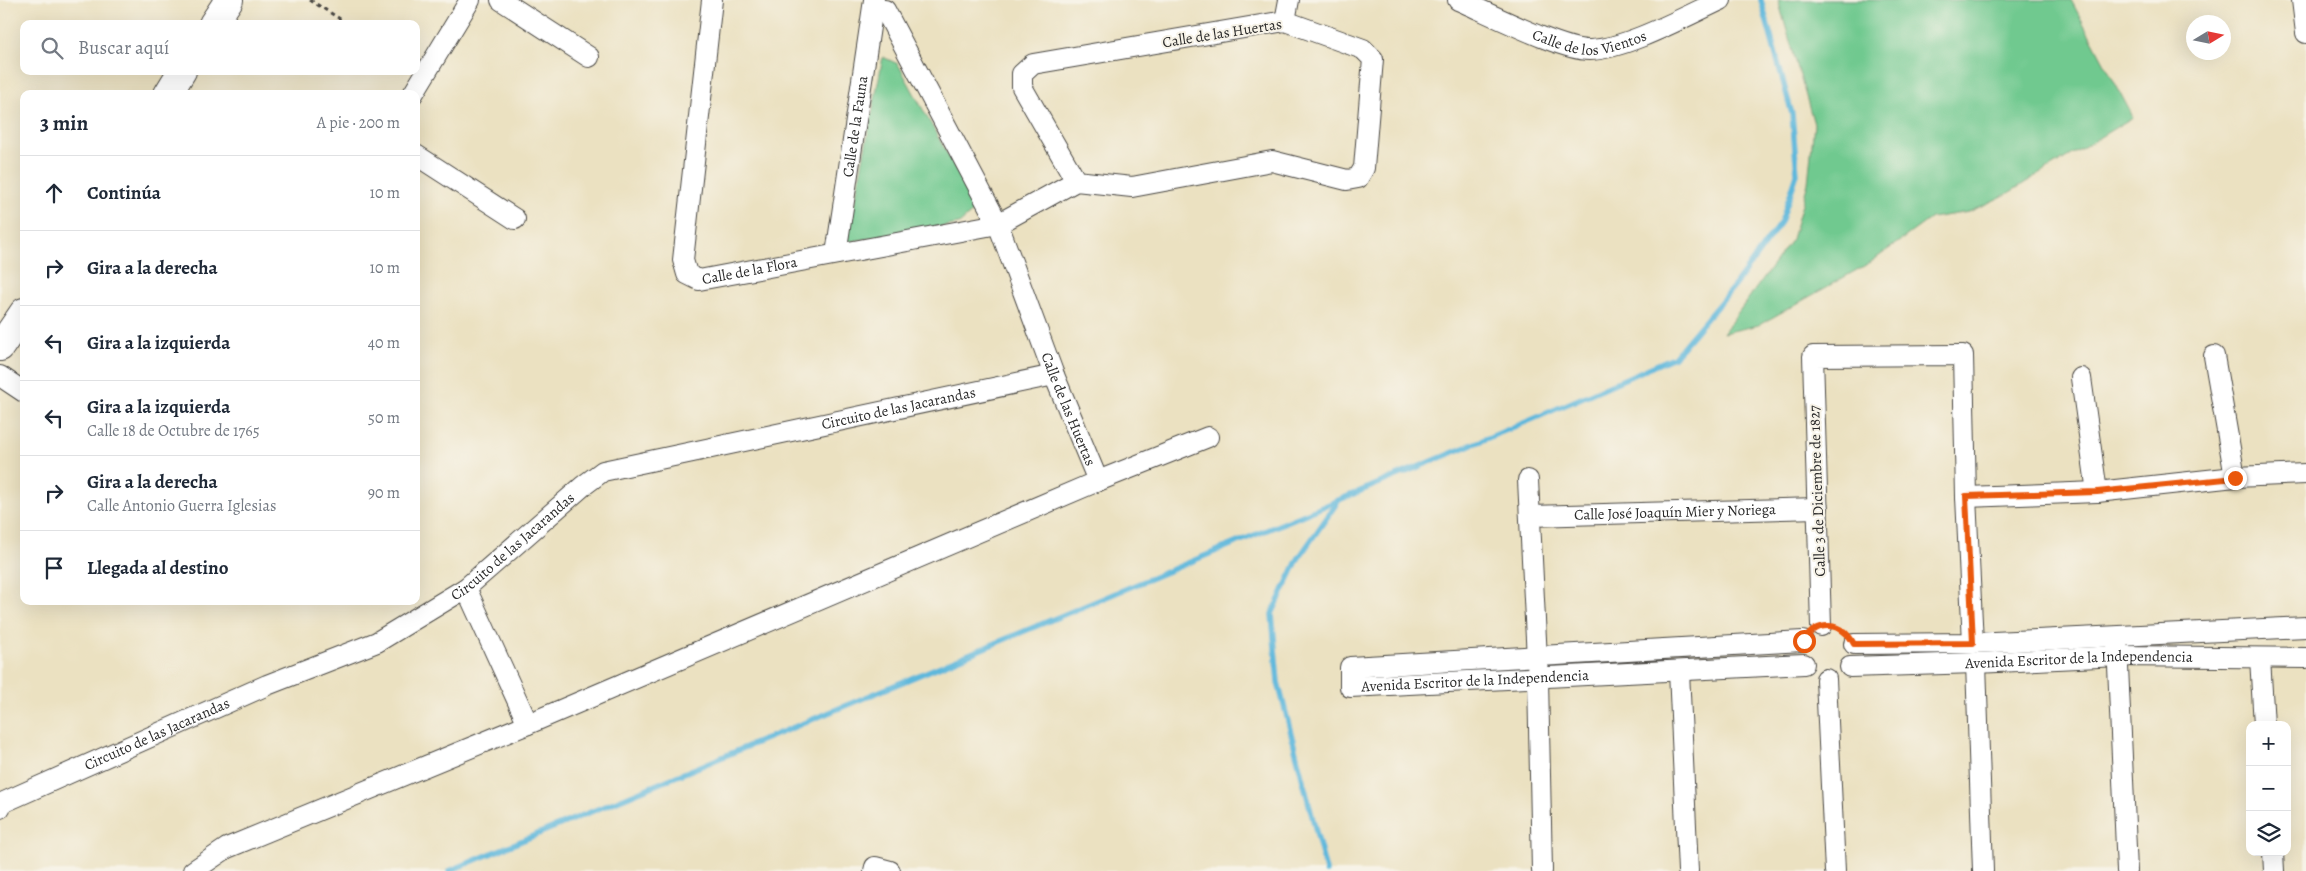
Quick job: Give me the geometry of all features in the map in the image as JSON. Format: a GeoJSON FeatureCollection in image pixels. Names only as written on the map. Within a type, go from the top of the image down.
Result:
{"type":"FeatureCollection","features":[{"type":"Feature","properties":{"kind":"street"},"geometry":{"type":"LineString","coordinates":[[216,20],[229,0]]}},
{"type":"Feature","properties":{"kind":"street"},"geometry":{"type":"LineString","coordinates":[[415,90],[470,0]]}},
{"type":"Feature","properties":{"kind":"street"},"geometry":{"type":"LineString","coordinates":[[501,0],[589,57]]}},
{"type":"Feature","properties":{"kind":"street","name":"Calle de la Flora"},"geometry":{"type":"LineString","coordinates":[[712,0],[683,260],[686,274],[699,280],[998,224]]}},
{"type":"Feature","properties":{"kind":"street"},"geometry":{"type":"LineString","coordinates":[[1285,21],[1288,0]]}},
{"type":"Feature","properties":{"kind":"street","name":"Calle de los Vientos"},"geometry":{"type":"LineString","coordinates":[[1458,0],[1560,44],[1589,50],[1621,44],[1711,2]]}},
{"type":"Feature","properties":{"kind":"street"},"geometry":{"type":"LineString","coordinates":[[2302,0],[2306,33]]}},
{"type":"Feature","properties":{"kind":"street","name":"Calle de la Fauna"},"geometry":{"type":"LineString","coordinates":[[836,254],[880,4]]}},
{"type":"Feature","properties":{"kind":"street","name":"Calle de las Huertas"},"geometry":{"type":"LineString","coordinates":[[880,4],[998,224],[1054,375],[1098,481]]}},
{"type":"Feature","properties":{"kind":"street","name":"Calle de las Huertas"},"geometry":{"type":"LineString","coordinates":[[1285,21],[1363,49],[1373,59],[1364,168],[1358,178],[1346,180],[1272,161],[1132,187],[1076,182],[1022,87],[1022,74],[1034,64],[1285,21]]}},
{"type":"Feature","properties":{"kind":"street"},"geometry":{"type":"LineString","coordinates":[[170,90],[180,75]]}},
{"type":"Feature","properties":{"kind":"street"},"geometry":{"type":"LineString","coordinates":[[420,158],[515,219]]}},
{"type":"Feature","properties":{"kind":"street"},"geometry":{"type":"LineString","coordinates":[[998,224],[1076,182]]}},
{"type":"Feature","properties":{"kind":"street"},"geometry":{"type":"LineString","coordinates":[[0,347],[20,318]]}},
{"type":"Feature","properties":{"kind":"street","name":"Calle 3 de Diciembre de 1827"},"geometry":{"type":"LineString","coordinates":[[1839,632],[1818,508],[1814,356],[1963,355],[1966,496]]}},
{"type":"Feature","properties":{"kind":"street"},"geometry":{"type":"LineString","coordinates":[[2214,356],[2235,478]]}},
{"type":"Feature","properties":{"kind":"street","name":"Circuito de las Jacarandas"},"geometry":{"type":"LineString","coordinates":[[0,808],[2,803],[267,685],[377,642],[466,588],[583,486],[604,471],[1054,375]]}},
{"type":"Feature","properties":{"kind":"street"},"geometry":{"type":"LineString","coordinates":[[0,376],[20,389]]}},
{"type":"Feature","properties":{"kind":"street"},"geometry":{"type":"LineString","coordinates":[[2081,378],[2097,492]]}},
{"type":"Feature","properties":{"kind":"street"},"geometry":{"type":"LineString","coordinates":[[193,871],[226,848],[528,724],[1098,481],[1208,437]]}},
{"type":"Feature","properties":{"kind":"street"},"geometry":{"type":"LineString","coordinates":[[1973,643],[1966,496],[2097,492],[2235,478],[2306,474]]}},
{"type":"Feature","properties":{"kind":"street"},"geometry":{"type":"LineString","coordinates":[[1528,480],[1538,679],[1542,871]]}},
{"type":"Feature","properties":{"kind":"street","name":"Calle José Joaquín Mier y Noriega"},"geometry":{"type":"LineString","coordinates":[[1531,516],[1818,508]]}},
{"type":"Feature","properties":{"kind":"street"},"geometry":{"type":"LineString","coordinates":[[466,588],[528,724]]}},
{"type":"Feature","properties":{"kind":"street","name":"Avenida Escritor de la Independencia"},"geometry":{"type":"LineString","coordinates":[[1839,632],[1973,643],[2306,627]]}},
{"type":"Feature","properties":{"kind":"street"},"geometry":{"type":"LineString","coordinates":[[1839,632],[1854,660],[1844,674],[1826,679],[1817,677],[1804,664],[1801,653],[1804,641],[1808,634],[1839,632]]}},
{"type":"Feature","properties":{"kind":"street"},"geometry":{"type":"LineString","coordinates":[[2117,636],[2126,871]]}},
{"type":"Feature","properties":{"kind":"street","name":"Avenida Escritor de la Independencia"},"geometry":{"type":"LineString","coordinates":[[1804,641],[1350,668],[1350,688],[1804,664]]}},
{"type":"Feature","properties":{"kind":"street","name":"Avenida Escritor de la Independencia"},"geometry":{"type":"LineString","coordinates":[[1850,667],[2119,656],[2306,658]]}},
{"type":"Feature","properties":{"kind":"street"},"geometry":{"type":"LineString","coordinates":[[2260,658],[2264,721]]}},
{"type":"Feature","properties":{"kind":"street"},"geometry":{"type":"LineString","coordinates":[[1976,663],[1983,871]]}},
{"type":"Feature","properties":{"kind":"street"},"geometry":{"type":"LineString","coordinates":[[1679,671],[1688,871]]}},
{"type":"Feature","properties":{"kind":"street"},"geometry":{"type":"LineString","coordinates":[[1826,679],[1835,871]]}},
{"type":"Feature","properties":{"kind":"street"},"geometry":{"type":"LineString","coordinates":[[2272,856],[2274,871]]}},
{"type":"Feature","properties":{"kind":"path"},"geometry":{"type":"LineString","coordinates":[[310,0],[342,20]]}},
{"type":"Feature","properties":{"kind":"green space"},"geometry":{"type":"Polygon","coordinates":[[[1778,0],[2071,0],[2133,117],[2005,195],[1969,212],[1931,218],[1871,262],[1759,325],[1723,333],[1792,239],[1808,183],[1814,124],[1778,0]]]}},
{"type":"Feature","properties":{"kind":"green space"},"geometry":{"type":"Polygon","coordinates":[[[883,57],[898,64],[977,208],[959,224],[847,242],[883,57]]]}},
{"type":"Feature","properties":{"kind":"waterway"},"geometry":{"type":"LineString","coordinates":[[449,871],[1538,417],[1674,357],[1735,285],[1781,222],[1797,174],[1792,114],[1761,0]]}},
{"type":"Feature","properties":{"kind":"waterway"},"geometry":{"type":"LineString","coordinates":[[1326,871],[1278,682],[1272,614],[1298,559],[1339,500]]}},
{"type":"Feature","properties":{"kind":"route"},"geometry":{"type":"LineString","coordinates":[[1804,641],[1814,629],[1829,625],[1844,631],[1854,644],[1973,643],[1966,496],[2097,492],[2235,478]]}}]}
